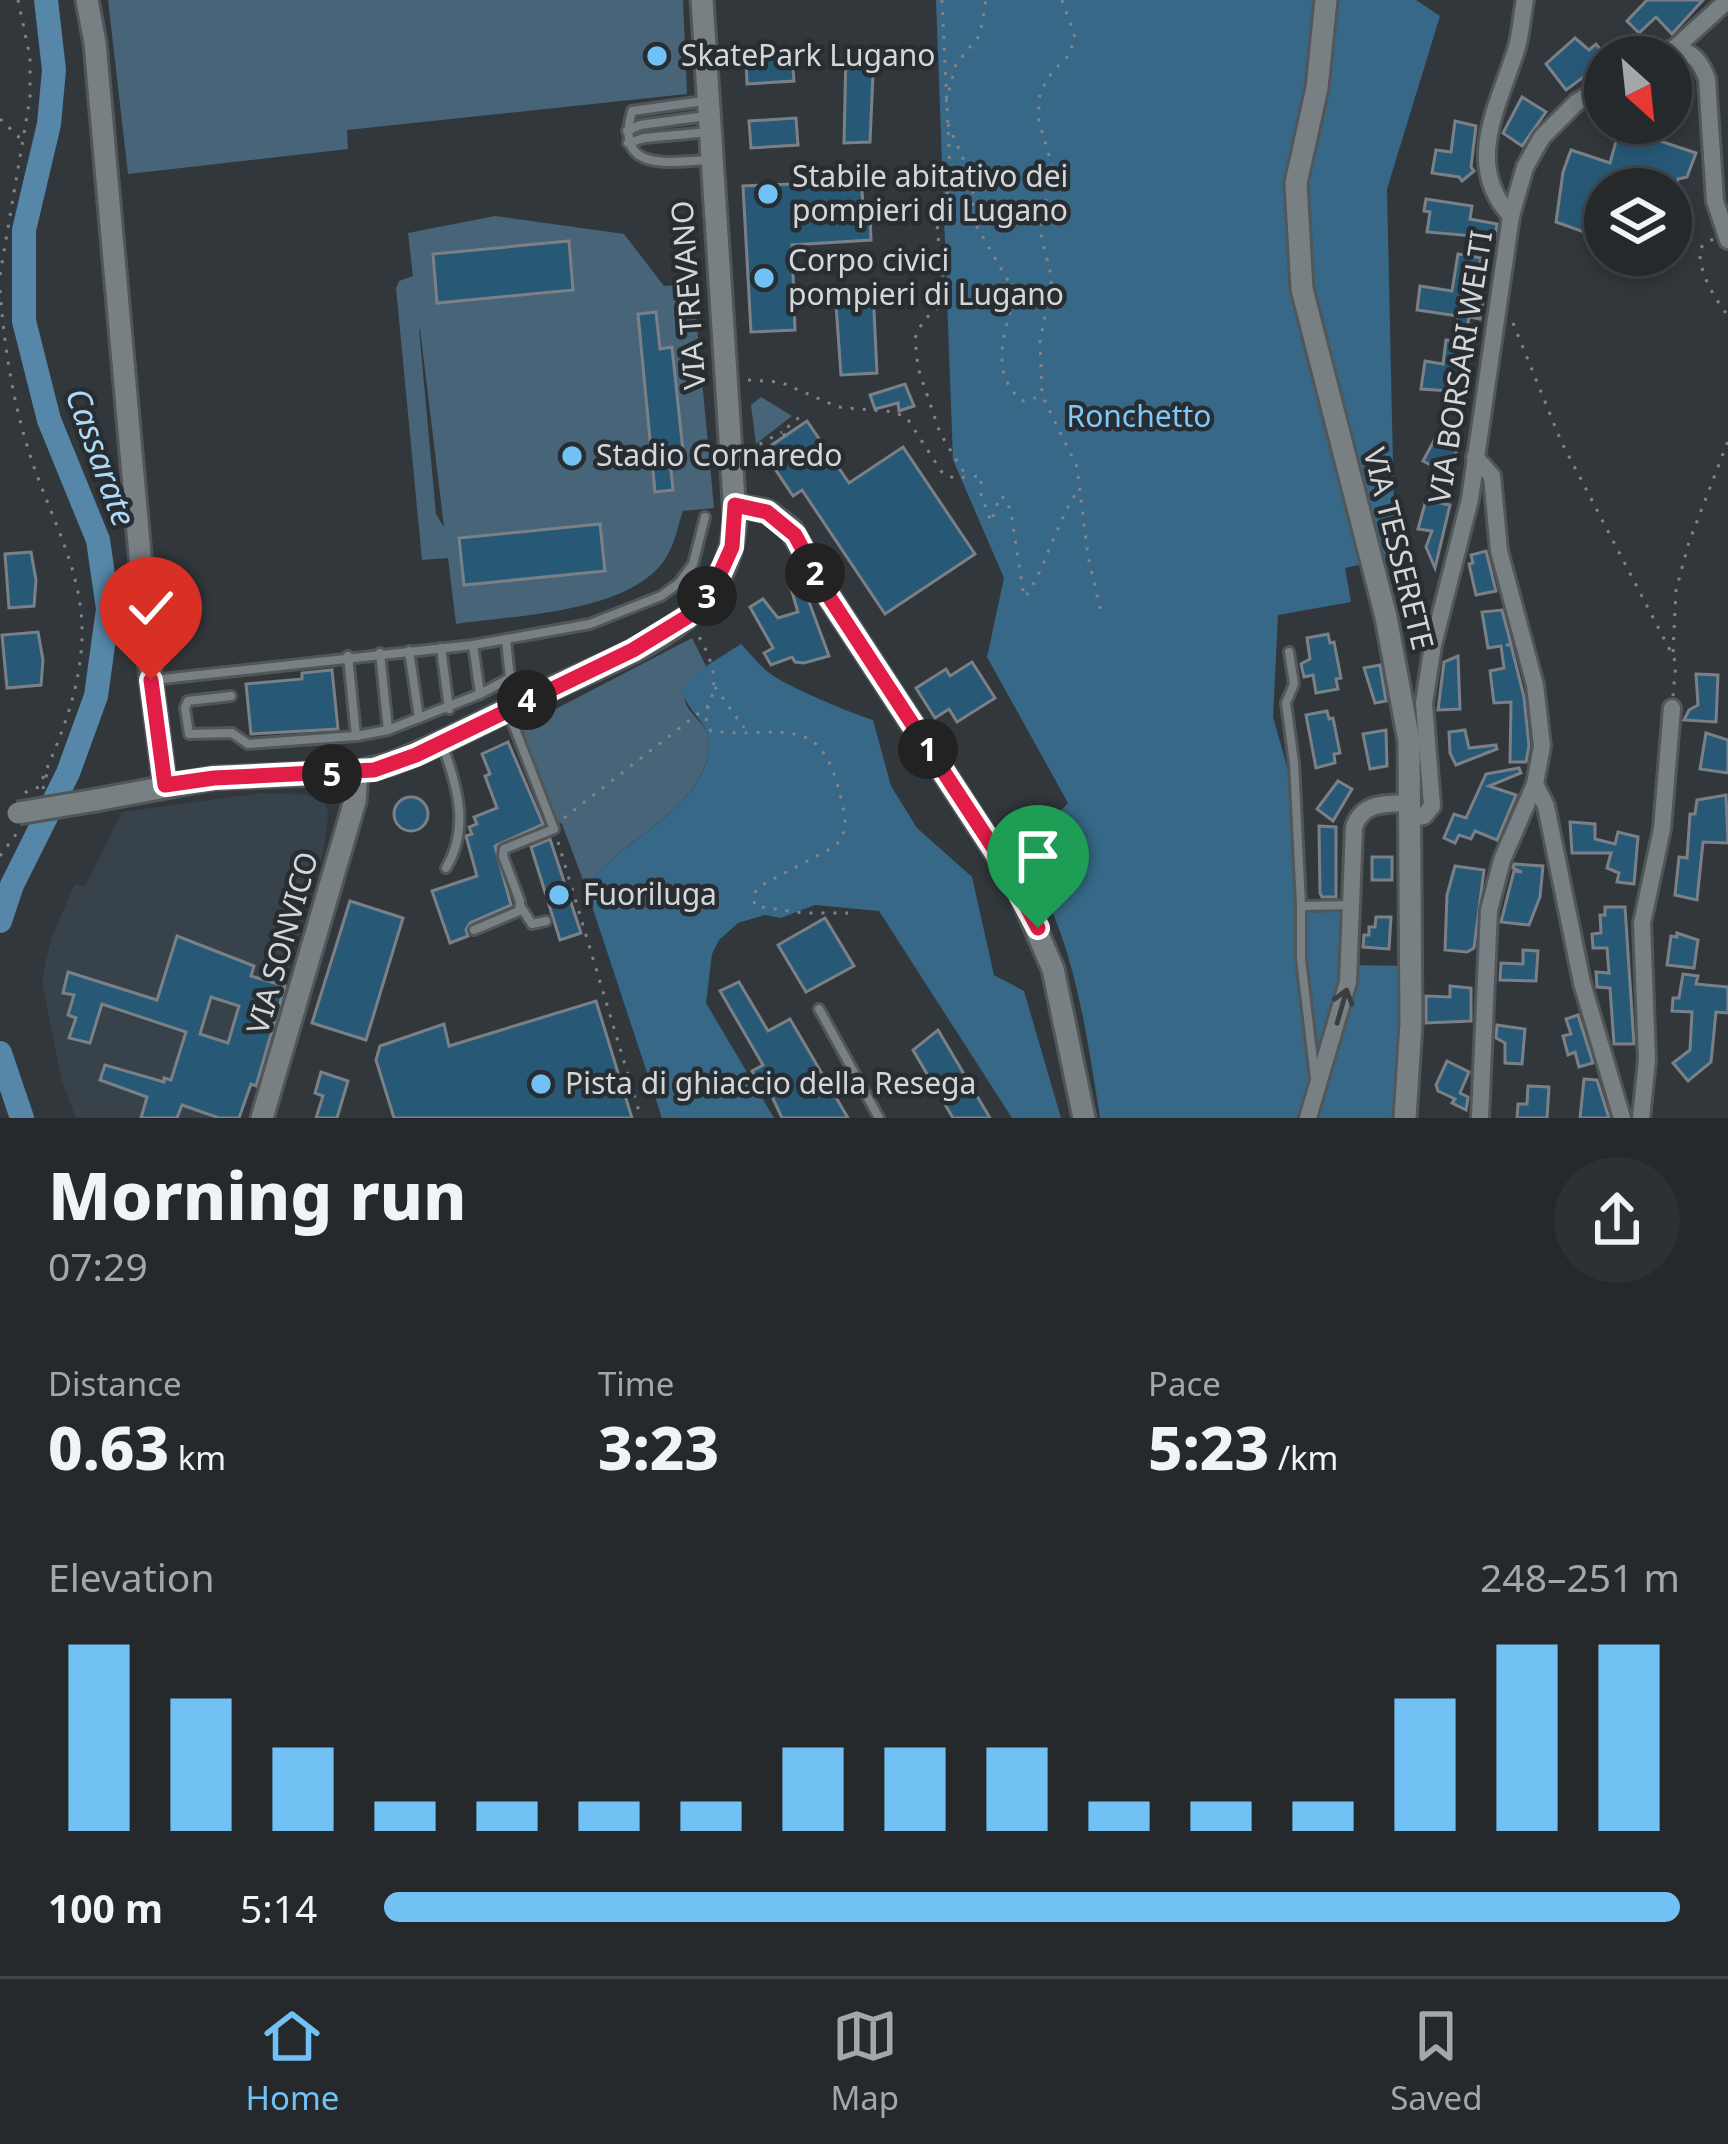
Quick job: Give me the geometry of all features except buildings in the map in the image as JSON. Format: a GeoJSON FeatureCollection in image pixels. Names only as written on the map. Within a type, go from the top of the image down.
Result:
{"type":"FeatureCollection","features":[{"type":"Feature","properties":{"kind":"main road"},"geometry":{"type":"LineString","coordinates":[[88,0],[151,680],[165,785]]}},
{"type":"Feature","properties":{"kind":"main road","name":"VIA TREVANO"},"geometry":{"type":"LineString","coordinates":[[702,0],[735,505]]}},
{"type":"Feature","properties":{"kind":"main road","name":"VIA TESSERETE"},"geometry":{"type":"LineString","coordinates":[[1326,0],[1317,88],[1296,183],[1302,289],[1386,617],[1409,741],[1411,1024],[1405,1118]]}},
{"type":"Feature","properties":{"kind":"main road"},"geometry":{"type":"LineString","coordinates":[[13,807],[96,800],[214,778],[357,772],[390,764],[633,650],[687,617],[707,597],[725,567],[732,547],[735,505],[767,512],[791,530],[824,589],[1016,883],[1053,969],[1084,1118]]}},
{"type":"Feature","properties":{"kind":"main road","name":"VIA SONVICO"},"geometry":{"type":"LineString","coordinates":[[262,1118],[355,801],[357,772]]}},
{"type":"Feature","properties":{"kind":"street"},"geometry":{"type":"LineString","coordinates":[[1511,216],[1490,180],[1485,155],[1489,124],[1518,44],[1525,0]]}},
{"type":"Feature","properties":{"kind":"street"},"geometry":{"type":"LineString","coordinates":[[1688,36],[1728,0]]}},
{"type":"Feature","properties":{"kind":"street"},"geometry":{"type":"LineString","coordinates":[[1692,54],[1708,79],[1715,201],[1727,237]]}},
{"type":"Feature","properties":{"kind":"street","name":"VIA BORSARI WELTI"},"geometry":{"type":"LineString","coordinates":[[1410,810],[1424,815],[1432,806],[1424,703],[1433,644],[1470,499],[1511,216],[1526,167],[1542,137],[1584,98]]}},
{"type":"Feature","properties":{"kind":"street"},"geometry":{"type":"LineString","coordinates":[[1475,457],[1492,476],[1499,551],[1535,685],[1542,746],[1535,784],[1502,860],[1489,910],[1480,1118]]}},
{"type":"Feature","properties":{"kind":"street"},"geometry":{"type":"LineString","coordinates":[[1641,1118],[1647,1060],[1642,923],[1662,830],[1672,708]]}},
{"type":"Feature","properties":{"kind":"street"},"geometry":{"type":"LineString","coordinates":[[1535,784],[1546,806],[1574,949],[1622,1118]]}},
{"type":"Feature","properties":{"kind":"street"},"geometry":{"type":"LineString","coordinates":[[1308,1118],[1348,982],[1352,838],[1357,818],[1371,807],[1410,810]]}},
{"type":"Feature","properties":{"kind":"lane"},"geometry":{"type":"LineString","coordinates":[[708,116],[632,111],[626,131],[628,143],[643,159],[663,164],[710,160]]}},
{"type":"Feature","properties":{"kind":"lane"},"geometry":{"type":"LineString","coordinates":[[626,131],[708,116]]}},
{"type":"Feature","properties":{"kind":"lane"},"geometry":{"type":"LineString","coordinates":[[628,143],[708,116]]}},
{"type":"Feature","properties":{"kind":"lane"},"geometry":{"type":"LineString","coordinates":[[151,680],[473,645],[590,624],[661,596],[679,583],[692,564],[705,517]]}},
{"type":"Feature","properties":{"kind":"lane"},"geometry":{"type":"LineString","coordinates":[[231,696],[188,701],[184,708],[189,734],[232,734],[248,744],[388,730],[449,709],[510,678],[506,640]]}},
{"type":"Feature","properties":{"kind":"lane"},"geometry":{"type":"LineString","coordinates":[[473,645],[480,694]]}},
{"type":"Feature","properties":{"kind":"lane"},"geometry":{"type":"LineString","coordinates":[[441,648],[449,709]]}},
{"type":"Feature","properties":{"kind":"lane"},"geometry":{"type":"LineString","coordinates":[[410,652],[419,718]]}},
{"type":"Feature","properties":{"kind":"lane"},"geometry":{"type":"LineString","coordinates":[[1289,652],[1294,684],[1286,703],[1294,764],[1310,1064],[1318,1085]]}},
{"type":"Feature","properties":{"kind":"lane"},"geometry":{"type":"LineString","coordinates":[[380,653],[388,730]]}},
{"type":"Feature","properties":{"kind":"lane"},"geometry":{"type":"LineString","coordinates":[[348,656],[356,736]]}},
{"type":"Feature","properties":{"kind":"lane"},"geometry":{"type":"LineString","coordinates":[[508,709],[554,828],[503,852],[520,906],[532,924],[546,922]]}},
{"type":"Feature","properties":{"kind":"lane"},"geometry":{"type":"LineString","coordinates":[[442,742],[461,817],[459,838],[446,868]]}},
{"type":"Feature","properties":{"kind":"lane"},"geometry":{"type":"LineString","coordinates":[[1301,907],[1352,905]]}},
{"type":"Feature","properties":{"kind":"lane"},"geometry":{"type":"LineString","coordinates":[[474,930],[514,915],[520,906]]}},
{"type":"Feature","properties":{"kind":"lane"},"geometry":{"type":"LineString","coordinates":[[819,1010],[879,1118]]}},
{"type":"Feature","properties":{"kind":"path"},"geometry":{"type":"LineString","coordinates":[[0,275],[30,98],[30,57],[18,0]]}},
{"type":"Feature","properties":{"kind":"path"},"geometry":{"type":"LineString","coordinates":[[942,0],[950,170],[937,229],[945,290],[942,304],[923,321],[915,338],[917,368],[940,433],[966,476]]}},
{"type":"Feature","properties":{"kind":"path"},"geometry":{"type":"LineString","coordinates":[[944,106],[956,64],[980,34],[986,0]]}},
{"type":"Feature","properties":{"kind":"path"},"geometry":{"type":"LineString","coordinates":[[1062,0],[1076,37],[1069,55],[1040,93],[1038,118],[1054,172],[1042,211],[1041,235],[1052,279],[1040,342],[1042,395],[1077,467],[1088,556],[1102,617]]}},
{"type":"Feature","properties":{"kind":"path"},"geometry":{"type":"LineString","coordinates":[[0,119],[22,140]]}},
{"type":"Feature","properties":{"kind":"path"},"geometry":{"type":"LineString","coordinates":[[947,123],[973,181],[974,220],[1014,291],[999,361],[1009,389],[1022,401],[1042,395]]}},
{"type":"Feature","properties":{"kind":"path"},"geometry":{"type":"LineString","coordinates":[[0,192],[11,193]]}},
{"type":"Feature","properties":{"kind":"path"},"geometry":{"type":"LineString","coordinates":[[1727,237],[1706,242],[1699,257],[1728,316]]}},
{"type":"Feature","properties":{"kind":"path"},"geometry":{"type":"LineString","coordinates":[[0,290],[3,363],[29,452],[71,563],[82,615],[80,660],[68,721],[39,787],[13,807]]}},
{"type":"Feature","properties":{"kind":"path"},"geometry":{"type":"LineString","coordinates":[[1499,294],[1562,441],[1676,663],[1672,708]]}},
{"type":"Feature","properties":{"kind":"path"},"geometry":{"type":"LineString","coordinates":[[748,380],[780,382],[838,407],[894,412],[907,418],[943,474],[981,476],[981,494],[992,522],[1000,496],[1006,500],[1024,597],[1034,590],[1047,547],[1081,487]]}},
{"type":"Feature","properties":{"kind":"path"},"geometry":{"type":"LineString","coordinates":[[749,451],[783,434],[803,414]]}},
{"type":"Feature","properties":{"kind":"path"},"geometry":{"type":"LineString","coordinates":[[1672,654],[1676,590],[1728,440]]}},
{"type":"Feature","properties":{"kind":"path"},"geometry":{"type":"LineString","coordinates":[[687,617],[709,655],[714,686],[706,722],[711,731],[795,733],[815,742],[832,767],[845,822],[839,843],[760,886],[753,895],[754,904],[803,913],[848,913]]}},
{"type":"Feature","properties":{"kind":"path"},"geometry":{"type":"LineString","coordinates":[[714,686],[746,731]]}},
{"type":"Feature","properties":{"kind":"path"},"geometry":{"type":"LineString","coordinates":[[641,1118],[554,828],[708,706]]}},
{"type":"Feature","properties":{"kind":"shaded area"},"geometry":{"type":"Polygon","coordinates":[[[108,0],[683,0],[687,94],[347,130],[348,149],[128,174],[108,0]]]}},
{"type":"Feature","properties":{"kind":"shaded area","name":"Stadio Cornaredo"},"geometry":{"type":"Polygon","coordinates":[[[495,216],[624,234],[664,286],[693,284],[714,508],[683,511],[670,551],[651,575],[629,589],[572,608],[456,624],[448,558],[422,560],[396,288],[399,281],[413,276],[408,233],[495,216]],[[420,329],[436,514],[444,527],[420,329]]]}},
{"type":"Feature","properties":{"kind":"shaded area"},"geometry":{"type":"Polygon","coordinates":[[[761,397],[792,416],[756,444],[751,405],[761,397]]]}},
{"type":"Feature","properties":{"kind":"shaded area"},"geometry":{"type":"Polygon","coordinates":[[[692,638],[706,666],[682,688],[687,706],[708,734],[703,770],[675,808],[599,871],[586,888],[562,824],[556,821],[523,731],[525,725],[692,638]]]}},
{"type":"Feature","properties":{"kind":"shaded area"},"geometry":{"type":"Polygon","coordinates":[[[261,793],[318,795],[328,815],[324,850],[289,971],[292,982],[260,1087],[251,1085],[239,1118],[76,1118],[61,1078],[42,981],[51,938],[75,884],[85,887],[122,812],[261,793]]]}},
{"type":"Feature","properties":{"kind":"green space","name":"Ronchetto"},"geometry":{"type":"Polygon","coordinates":[[[936,0],[1416,0],[1440,16],[1387,189],[1395,557],[1345,568],[1351,602],[1278,615],[1273,717],[1294,791],[1301,906],[1352,905],[1351,965],[1411,966],[1405,1118],[1100,1118],[1066,948],[1022,853],[1068,803],[987,657],[1004,578],[953,460],[936,0]]]}},
{"type":"Feature","properties":{"kind":"green space"},"geometry":{"type":"Polygon","coordinates":[[[741,644],[776,678],[873,720],[891,786],[917,828],[972,877],[994,975],[1024,991],[1061,1118],[1012,1118],[879,911],[815,905],[781,918],[765,915],[738,923],[719,940],[712,954],[706,1003],[774,1118],[662,1118],[586,888],[692,789],[704,769],[709,746],[682,687],[741,644]]]}},
{"type":"Feature","properties":{"kind":"waterway","name":"Cassarate"},"geometry":{"type":"LineString","coordinates":[[0,921],[12,885],[68,773],[96,696],[108,609],[98,540],[49,420],[24,321],[24,230],[49,124],[54,70],[46,0]]}},
{"type":"Feature","properties":{"kind":"waterway","name":"Cassarate"},"geometry":{"type":"LineString","coordinates":[[0,1053],[22,1118]]}},
{"type":"Feature","properties":{"kind":"place","name":"SkatePark Lugano"},"geometry":{"type":"Point","coordinates":[657,56]}},
{"type":"Feature","properties":{"kind":"place","name":"Stabile abitativo dei pompieri di Lugano"},"geometry":{"type":"Point","coordinates":[768,194]}},
{"type":"Feature","properties":{"kind":"place","name":"Corpo civici pompieri di Lugano"},"geometry":{"type":"Point","coordinates":[764,278]}},
{"type":"Feature","properties":{"kind":"place","name":"Stadio Cornaredo"},"geometry":{"type":"Point","coordinates":[572,456]}},
{"type":"Feature","properties":{"kind":"place","name":"Fuoriluga"},"geometry":{"type":"Point","coordinates":[559,895]}},
{"type":"Feature","properties":{"kind":"place","name":"Pista di ghiaccio della Resega"},"geometry":{"type":"Point","coordinates":[541,1084]}},
{"type":"Feature","properties":{"kind":"route"},"geometry":{"type":"LineString","coordinates":[[151,680],[165,785],[374,770],[416,755],[678,624],[721,577],[732,547],[735,505],[753,506],[777,517],[795,535],[824,589],[1004,864],[1038,928]]}}]}
